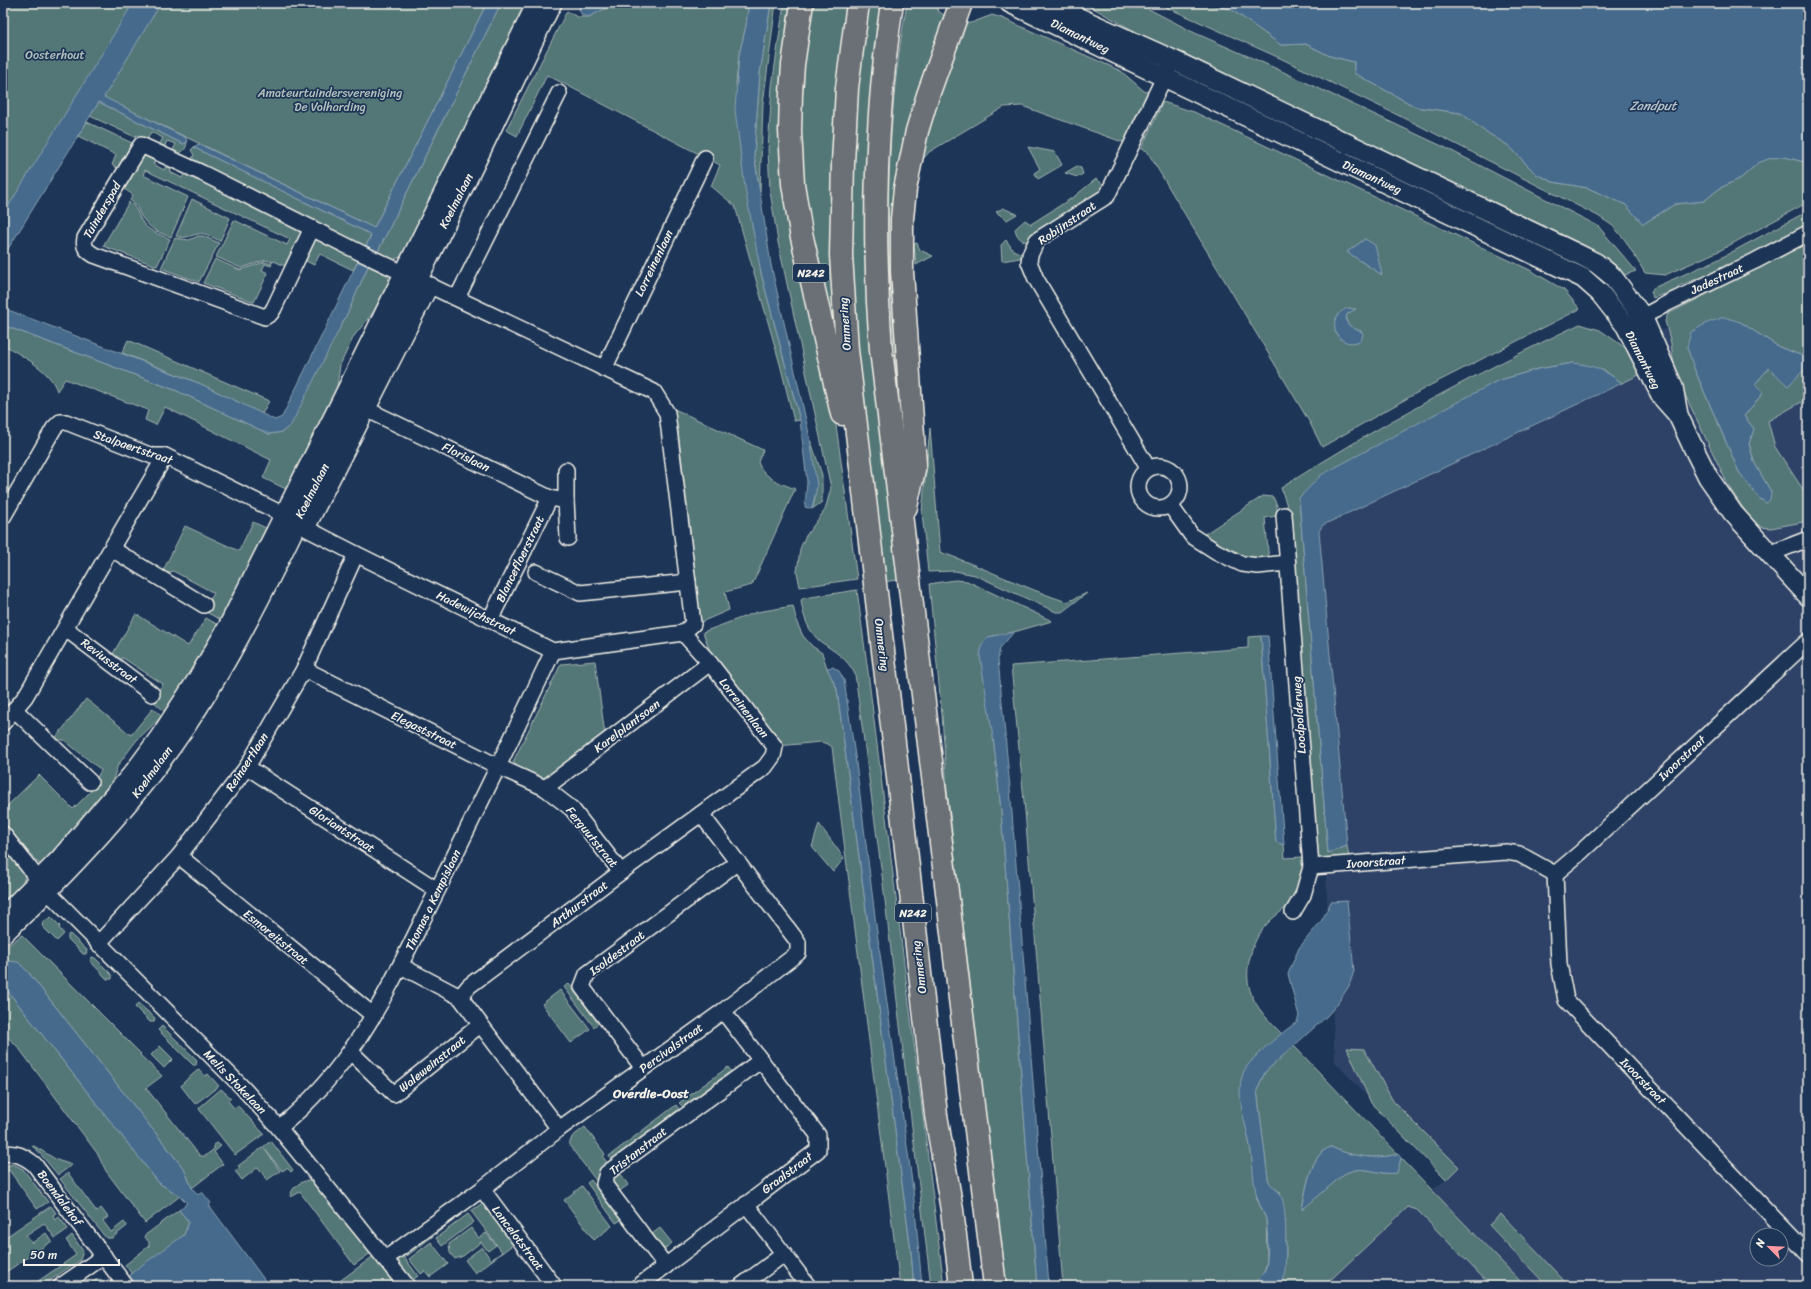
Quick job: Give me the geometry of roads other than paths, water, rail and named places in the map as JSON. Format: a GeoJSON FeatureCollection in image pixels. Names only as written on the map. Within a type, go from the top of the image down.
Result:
{"type":"FeatureCollection","features":[{"type":"Feature","properties":{"kind":"highway","name":"N242"},"geometry":{"type":"LineString","coordinates":[[802,3],[793,65],[791,93],[790,132],[796,206],[869,539]]}},
{"type":"Feature","properties":{"kind":"highway","name":"Ommering"},"geometry":{"type":"LineString","coordinates":[[858,3],[846,88],[844,126],[841,254],[847,350],[895,751],[936,1115],[952,1210],[961,1286]]}},
{"type":"Feature","properties":{"kind":"highway","name":"N242"},"geometry":{"type":"LineString","coordinates":[[892,3],[881,96],[875,194],[876,269],[881,350],[995,1286]]}},
{"type":"Feature","properties":{"kind":"highway","name":"N242"},"geometry":{"type":"LineString","coordinates":[[902,525],[915,465],[902,271],[902,219],[905,189],[917,131],[928,95],[961,3]]}},
{"type":"Feature","properties":{"kind":"street","name":"Koelmalaan"},"geometry":{"type":"LineString","coordinates":[[3,934],[43,887],[160,738],[197,680],[228,627],[368,410],[417,279],[537,3]]}},
{"type":"Feature","properties":{"kind":"street","name":"Koelmalaan"},"geometry":{"type":"LineString","coordinates":[[295,522],[343,398],[417,279],[552,3]]}},
{"type":"Feature","properties":{"kind":"street","name":"Diamantweg"},"geometry":{"type":"LineString","coordinates":[[1010,3],[1169,68],[1596,263],[1612,276],[1642,316],[1673,387],[1678,415],[1690,443],[1708,477],[1733,513],[1808,596]]}},
{"type":"Feature","properties":{"kind":"street","name":"Diamantweg"},"geometry":{"type":"LineString","coordinates":[[1046,3],[1169,68],[1234,112],[1583,278],[1600,293],[1626,326],[1662,397],[1678,415]]}},
{"type":"Feature","properties":{"kind":"street","name":"Robijnstraat"},"geometry":{"type":"LineString","coordinates":[[1148,468],[1036,279],[1029,262],[1030,254],[1038,240],[1107,196],[1169,68]]}},
{"type":"Feature","properties":{"kind":"street"},"geometry":{"type":"LineString","coordinates":[[457,298],[559,93]]}},
{"type":"Feature","properties":{"kind":"street","name":"Tuinderspad"},"geometry":{"type":"LineString","coordinates":[[312,228],[274,308],[268,316],[265,317],[94,255],[86,249],[84,244],[84,238],[141,145],[202,173],[312,228],[360,253],[417,279]]}},
{"type":"Feature","properties":{"kind":"street","name":"Lorreinenlaan"},"geometry":{"type":"LineString","coordinates":[[604,368],[704,158]]}},
{"type":"Feature","properties":{"kind":"street","name":"Jadestraat"},"geometry":{"type":"LineString","coordinates":[[1626,326],[1642,316],[1755,261],[1808,233]]}},
{"type":"Feature","properties":{"kind":"street"},"geometry":{"type":"LineString","coordinates":[[417,279],[654,392],[668,413],[693,624],[683,633],[553,651]]}},
{"type":"Feature","properties":{"kind":"street","name":"Florislaan"},"geometry":{"type":"LineString","coordinates":[[368,410],[550,498],[566,501]]}},
{"type":"Feature","properties":{"kind":"street","name":"Stalpaertstraat"},"geometry":{"type":"LineString","coordinates":[[3,517],[54,428],[60,422],[66,422],[152,456],[165,456],[295,522]]}},
{"type":"Feature","properties":{"kind":"street"},"geometry":{"type":"LineString","coordinates":[[3,723],[25,698],[165,456]]}},
{"type":"Feature","properties":{"kind":"street"},"geometry":{"type":"LineString","coordinates":[[1154,465],[1168,467],[1178,478],[1179,492],[1176,499],[1170,505],[1155,508],[1143,502],[1139,496],[1137,490],[1139,477],[1148,468],[1154,465]]}},
{"type":"Feature","properties":{"kind":"street"},"geometry":{"type":"LineString","coordinates":[[566,470],[568,538]]}},
{"type":"Feature","properties":{"kind":"street","name":"Blancefloerstraat"},"geometry":{"type":"LineString","coordinates":[[490,620],[550,498]]}},
{"type":"Feature","properties":{"kind":"street"},"geometry":{"type":"LineString","coordinates":[[1170,505],[1192,536],[1217,552],[1242,564],[1258,566],[1287,563]]}},
{"type":"Feature","properties":{"kind":"street","name":"Loodpolderweg"},"geometry":{"type":"LineString","coordinates":[[1284,515],[1311,867],[1304,895],[1293,912]]}},
{"type":"Feature","properties":{"kind":"street","name":"Hadewijchstraat"},"geometry":{"type":"LineString","coordinates":[[295,522],[356,554],[553,651]]}},
{"type":"Feature","properties":{"kind":"street"},"geometry":{"type":"LineString","coordinates":[[1769,554],[1808,539]]}},
{"type":"Feature","properties":{"kind":"street"},"geometry":{"type":"LineString","coordinates":[[112,548],[204,605]]}},
{"type":"Feature","properties":{"kind":"street","name":"Reinaertlaan"},"geometry":{"type":"LineString","coordinates":[[98,944],[179,856],[247,767],[304,669],[356,554]]}},
{"type":"Feature","properties":{"kind":"street"},"geometry":{"type":"LineString","coordinates":[[536,572],[580,593],[688,582]]}},
{"type":"Feature","properties":{"kind":"street","name":"Reviusstraat"},"geometry":{"type":"LineString","coordinates":[[66,628],[152,694]]}},
{"type":"Feature","properties":{"kind":"street","name":"Lorreinenlaan"},"geometry":{"type":"LineString","coordinates":[[683,633],[710,663],[775,747],[774,756],[765,767],[701,814]]}},
{"type":"Feature","properties":{"kind":"street","name":"Ivoorstraat"},"geometry":{"type":"LineString","coordinates":[[1555,874],[1621,816],[1808,640]]}},
{"type":"Feature","properties":{"kind":"street","name":"Thomas a Kempislaan"},"geometry":{"type":"LineString","coordinates":[[279,1128],[320,1091],[351,1052],[374,1016],[401,966],[437,890],[499,767],[553,651]]}},
{"type":"Feature","properties":{"kind":"street","name":"Karelplantsoen"},"geometry":{"type":"LineString","coordinates":[[545,788],[710,663]]}},
{"type":"Feature","properties":{"kind":"street","name":"Elegaststraat"},"geometry":{"type":"LineString","coordinates":[[304,669],[499,767],[545,788]]}},
{"type":"Feature","properties":{"kind":"street"},"geometry":{"type":"LineString","coordinates":[[15,710],[90,782]]}},
{"type":"Feature","properties":{"kind":"street","name":"Gloriantstraat"},"geometry":{"type":"LineString","coordinates":[[247,767],[437,890]]}},
{"type":"Feature","properties":{"kind":"street","name":"Ferguutstraat"},"geometry":{"type":"LineString","coordinates":[[545,788],[572,809],[621,872]]}},
{"type":"Feature","properties":{"kind":"street","name":"Percivalstraat"},"geometry":{"type":"LineString","coordinates":[[385,1259],[482,1189],[559,1129],[723,1011],[798,953],[798,942],[701,814]]}},
{"type":"Feature","properties":{"kind":"street","name":"Arthurstraat"},"geometry":{"type":"LineString","coordinates":[[460,997],[469,986],[701,814]]}},
{"type":"Feature","properties":{"kind":"street","name":"Melis Stokelaan"},"geometry":{"type":"LineString","coordinates":[[3,834],[43,887],[98,944],[242,1087],[279,1128],[407,1286]]}},
{"type":"Feature","properties":{"kind":"street","name":"Ivoorstraat"},"geometry":{"type":"LineString","coordinates":[[1311,867],[1506,852],[1519,854],[1555,874]]}},
{"type":"Feature","properties":{"kind":"street","name":"Esmoreitstraat"},"geometry":{"type":"LineString","coordinates":[[179,856],[374,1016]]}},
{"type":"Feature","properties":{"kind":"street","name":"Isoldestraat"},"geometry":{"type":"LineString","coordinates":[[643,1068],[582,987],[587,974],[738,862]]}},
{"type":"Feature","properties":{"kind":"street","name":"Ivoorstraat"},"geometry":{"type":"LineString","coordinates":[[1555,874],[1559,964],[1566,1000],[1808,1254]]}},
{"type":"Feature","properties":{"kind":"street","name":"Koelmalaan"},"geometry":{"type":"LineString","coordinates":[[3,918],[43,887]]}},
{"type":"Feature","properties":{"kind":"street"},"geometry":{"type":"LineString","coordinates":[[401,966],[460,997],[559,1129]]}},
{"type":"Feature","properties":{"kind":"street","name":"Graalstraat"},"geometry":{"type":"LineString","coordinates":[[639,1286],[818,1150],[818,1135],[723,1011]]}},
{"type":"Feature","properties":{"kind":"street","name":"Waleweinstraat"},"geometry":{"type":"LineString","coordinates":[[351,1052],[394,1094],[480,1025]]}},
{"type":"Feature","properties":{"kind":"street","name":"Tristanstraat"},"geometry":{"type":"LineString","coordinates":[[666,1266],[604,1184],[607,1173],[760,1061]]}},
{"type":"Feature","properties":{"kind":"street","name":"Boendalehof"},"geometry":{"type":"LineString","coordinates":[[3,1154],[8,1152],[24,1156],[34,1164],[123,1282]]}},
{"type":"Feature","properties":{"kind":"street","name":"Lancelotstraat"},"geometry":{"type":"LineString","coordinates":[[482,1189],[554,1286]]}},
{"type":"Feature","properties":{"kind":"street"},"geometry":{"type":"LineString","coordinates":[[746,1204],[808,1286]]}},
{"type":"Feature","properties":{"kind":"street"},"geometry":{"type":"LineString","coordinates":[[741,1286],[784,1254]]}},
{"type":"Feature","properties":{"kind":"street"},"geometry":{"type":"LineString","coordinates":[[61,1286],[104,1256]]}},
{"type":"Feature","properties":{"kind":"water"},"geometry":{"type":"Polygon","coordinates":[[[133,3],[161,3],[104,97],[186,138],[187,142],[183,144],[99,102],[3,257],[3,215],[133,3]]]}},
{"type":"Feature","properties":{"kind":"water"},"geometry":{"type":"Polygon","coordinates":[[[487,3],[501,3],[377,253],[365,248],[371,236],[370,234],[195,148],[195,146],[199,144],[374,228],[487,3]]]}},
{"type":"Feature","properties":{"kind":"water"},"geometry":{"type":"Polygon","coordinates":[[[584,3],[617,3],[588,17],[582,15],[579,10],[580,6],[584,3]]]}},
{"type":"Feature","properties":{"kind":"water"},"geometry":{"type":"Polygon","coordinates":[[[745,3],[771,3],[760,73],[754,154],[771,265],[810,438],[817,486],[812,509],[805,507],[807,482],[800,420],[761,273],[745,188],[735,110],[739,55],[746,26],[748,9],[745,3]]]}},
{"type":"Feature","properties":{"kind":"water","name":"Zandput"},"geometry":{"type":"Polygon","coordinates":[[[1201,3],[1808,3],[1808,163],[1785,157],[1771,158],[1758,163],[1741,178],[1720,188],[1704,201],[1675,204],[1643,224],[1626,205],[1588,188],[1553,182],[1536,174],[1509,146],[1483,130],[1461,113],[1416,107],[1354,73],[1354,62],[1330,56],[1306,44],[1281,45],[1231,9],[1201,3]]]}},
{"type":"Feature","properties":{"kind":"water"},"geometry":{"type":"Polygon","coordinates":[[[1365,239],[1375,245],[1382,275],[1347,252],[1365,239]]]}},
{"type":"Feature","properties":{"kind":"water"},"geometry":{"type":"Polygon","coordinates":[[[359,259],[369,264],[349,310],[291,425],[282,432],[269,434],[175,390],[3,325],[3,308],[201,384],[275,420],[282,417],[359,259]]]}},
{"type":"Feature","properties":{"kind":"water"},"geometry":{"type":"Polygon","coordinates":[[[1348,308],[1356,309],[1347,314],[1346,318],[1348,324],[1362,332],[1363,335],[1360,341],[1352,343],[1344,341],[1339,337],[1334,325],[1340,312],[1348,308]]]}},
{"type":"Feature","properties":{"kind":"water"},"geometry":{"type":"Polygon","coordinates":[[[1724,317],[1740,322],[1779,347],[1808,358],[1808,368],[1807,367],[1788,386],[1769,368],[1755,384],[1763,393],[1744,416],[1754,429],[1749,444],[1754,462],[1771,492],[1770,500],[1766,503],[1759,498],[1739,472],[1694,368],[1687,347],[1691,332],[1707,323],[1724,317]]]}},
{"type":"Feature","properties":{"kind":"water"},"geometry":{"type":"Polygon","coordinates":[[[1573,363],[1588,365],[1599,369],[1610,374],[1622,383],[1323,525],[1319,531],[1347,846],[1328,853],[1299,498],[1321,475],[1497,381],[1538,369],[1573,363]]]}},
{"type":"Feature","properties":{"kind":"water"},"geometry":{"type":"Polygon","coordinates":[[[1014,632],[1000,648],[998,659],[1010,788],[1049,1286],[1037,1286],[1001,810],[994,744],[980,656],[982,645],[988,637],[1014,632]]]}},
{"type":"Feature","properties":{"kind":"water"},"geometry":{"type":"Polygon","coordinates":[[[1261,636],[1268,636],[1284,845],[1276,842],[1261,636]]]}},
{"type":"Feature","properties":{"kind":"water"},"geometry":{"type":"Polygon","coordinates":[[[833,667],[839,671],[844,680],[856,763],[876,925],[913,1189],[922,1286],[914,1286],[911,1251],[837,689],[827,668],[833,667]]]}},
{"type":"Feature","properties":{"kind":"water"},"geometry":{"type":"Polygon","coordinates":[[[1347,901],[1354,971],[1349,986],[1327,1016],[1265,1072],[1257,1090],[1268,1179],[1281,1195],[1284,1204],[1286,1234],[1285,1273],[1280,1286],[1250,1286],[1265,1271],[1268,1253],[1268,1238],[1266,1219],[1258,1200],[1255,1186],[1251,1152],[1242,1112],[1240,1091],[1241,1081],[1244,1071],[1253,1059],[1276,1038],[1297,1022],[1299,1016],[1288,974],[1299,948],[1322,920],[1331,902],[1347,901]]]}},
{"type":"Feature","properties":{"kind":"water"},"geometry":{"type":"Polygon","coordinates":[[[7,961],[18,962],[28,972],[184,1169],[192,1188],[198,1195],[202,1192],[211,1203],[209,1205],[269,1286],[120,1286],[135,1270],[184,1235],[189,1222],[179,1210],[187,1203],[180,1196],[159,1183],[3,985],[3,963],[7,961]]]}},
{"type":"Feature","properties":{"kind":"water"},"geometry":{"type":"Polygon","coordinates":[[[1331,1147],[1355,1155],[1372,1157],[1398,1154],[1401,1158],[1397,1173],[1383,1173],[1364,1170],[1351,1171],[1344,1174],[1302,1210],[1307,1183],[1314,1165],[1318,1157],[1331,1147]]]}},
{"type":"Feature","properties":{"kind":"district","name":"Overdie-Oost"},"geometry":{"type":"Point","coordinates":[651,1093]}},
{"type":"Feature","properties":{"kind":"park label","name":"Oosterhout"},"geometry":{"type":"Point","coordinates":[55,55]}},
{"type":"Feature","properties":{"kind":"park label","name":"Amateurtuindersvereniging De Volharding"},"geometry":{"type":"Point","coordinates":[330,100]}}]}
